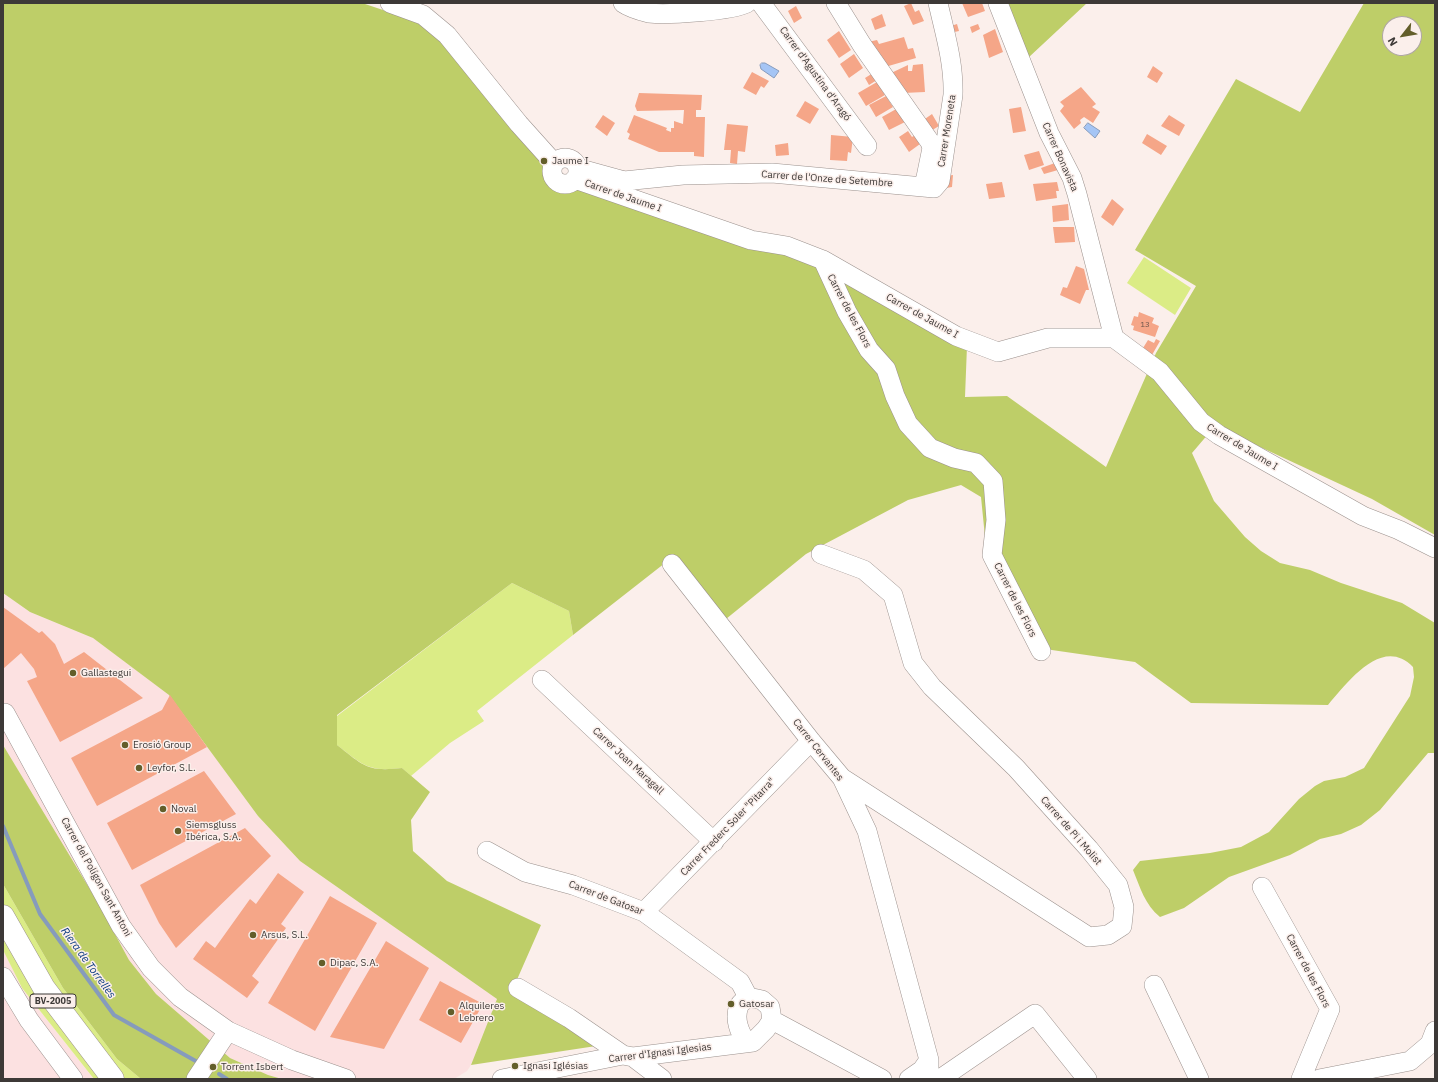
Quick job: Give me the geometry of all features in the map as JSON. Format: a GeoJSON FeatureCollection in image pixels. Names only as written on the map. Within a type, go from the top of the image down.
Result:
{"type":"FeatureCollection","features":[{"type":"Feature","properties":{"kind":"main road","name":"BV-2005"},"geometry":{"type":"LineString","coordinates":[[3,916],[44,988],[113,1079]]}},
{"type":"Feature","properties":{"kind":"street","name":"Carrer de Jaume I"},"geometry":{"type":"LineString","coordinates":[[390,3],[423,15],[446,35],[519,124],[554,163],[551,173],[558,182],[566,184],[576,174],[751,240],[787,246],[823,260],[956,336],[998,352],[1048,338],[1114,338],[1160,372],[1202,422],[1219,435],[1363,516],[1399,530],[1435,548]]}},
{"type":"Feature","properties":{"kind":"street"},"geometry":{"type":"LineString","coordinates":[[623,3],[649,13],[681,13],[730,7],[747,3]]}},
{"type":"Feature","properties":{"kind":"street","name":"Carrer d'Agustina d'Aragó"},"geometry":{"type":"LineString","coordinates":[[761,3],[867,146]]}},
{"type":"Feature","properties":{"kind":"street"},"geometry":{"type":"LineString","coordinates":[[836,3],[859,40],[930,142],[931,152],[929,188]]}},
{"type":"Feature","properties":{"kind":"street","name":"Carrer Moreneta"},"geometry":{"type":"LineString","coordinates":[[929,188],[940,181],[954,95],[952,65],[938,3]]}},
{"type":"Feature","properties":{"kind":"street","name":"Carrer Bonavista"},"geometry":{"type":"LineString","coordinates":[[998,3],[1049,133],[1072,178],[1114,338]]}},
{"type":"Feature","properties":{"kind":"street","name":"Carrer de l'Onze de Setembre"},"geometry":{"type":"LineString","coordinates":[[576,174],[624,181],[683,175],[772,173],[929,188]]}},
{"type":"Feature","properties":{"kind":"street","name":"Carrer de les Flors"},"geometry":{"type":"LineString","coordinates":[[823,260],[847,312],[869,350],[886,369],[895,396],[908,424],[930,448],[954,458],[976,463],[993,481],[996,520],[992,555],[1041,651]]}},
{"type":"Feature","properties":{"kind":"street","name":"Carrer de Pi i Molist"},"geometry":{"type":"LineString","coordinates":[[822,554],[864,570],[893,595],[913,663],[932,687],[1016,768],[1118,885],[1124,907],[1122,926],[1108,935],[1089,937],[842,778]]}},
{"type":"Feature","properties":{"kind":"street","name":"Carrer Cervantes"},"geometry":{"type":"LineString","coordinates":[[672,564],[811,741],[842,778],[866,831],[929,1070],[922,1070],[909,1079]]}},
{"type":"Feature","properties":{"kind":"street","name":"Carrer Joan Maragall"},"geometry":{"type":"LineString","coordinates":[[542,680],[714,842]]}},
{"type":"Feature","properties":{"kind":"street","name":"Carrer del Polígon Sant Antoni"},"geometry":{"type":"LineString","coordinates":[[3,714],[5,713],[121,926],[151,968],[180,997],[228,1031],[292,1060],[346,1079]]}},
{"type":"Feature","properties":{"kind":"street","name":"Carrer Frederc Soler \"Pitarra\""},"geometry":{"type":"LineString","coordinates":[[644,912],[811,741]]}},
{"type":"Feature","properties":{"kind":"street"},"geometry":{"type":"LineString","coordinates":[[866,831],[874,822],[890,809]]}},
{"type":"Feature","properties":{"kind":"street","name":"Carrer de Gatosar"},"geometry":{"type":"LineString","coordinates":[[487,851],[525,872],[573,885],[644,912],[740,982],[748,997]]}},
{"type":"Feature","properties":{"kind":"street","name":"Carrer de les Flors"},"geometry":{"type":"LineString","coordinates":[[1262,888],[1330,1009],[1301,1079]]}},
{"type":"Feature","properties":{"kind":"street"},"geometry":{"type":"LineString","coordinates":[[3,977],[29,1020],[73,1079]]}},
{"type":"Feature","properties":{"kind":"street"},"geometry":{"type":"LineString","coordinates":[[1154,985],[1200,1079]]}},
{"type":"Feature","properties":{"kind":"street"},"geometry":{"type":"LineString","coordinates":[[518,988],[569,1018],[662,1079]]}},
{"type":"Feature","properties":{"kind":"street"},"geometry":{"type":"LineString","coordinates":[[748,997],[762,1000],[770,1006],[772,1020],[766,1029],[752,1042],[747,1042],[739,1034],[737,1023],[739,1006],[748,997]]}},
{"type":"Feature","properties":{"kind":"street"},"geometry":{"type":"LineString","coordinates":[[940,1079],[1035,1014],[1087,1079]]}},
{"type":"Feature","properties":{"kind":"street"},"geometry":{"type":"LineString","coordinates":[[772,1020],[882,1079]]}},
{"type":"Feature","properties":{"kind":"street"},"geometry":{"type":"LineString","coordinates":[[196,1079],[228,1031]]}},
{"type":"Feature","properties":{"kind":"street"},"geometry":{"type":"LineString","coordinates":[[1319,1079],[1410,1061],[1430,1044],[1435,1031]]}},
{"type":"Feature","properties":{"kind":"street","name":"Carrer d'Ignasi Iglesias"},"geometry":{"type":"LineString","coordinates":[[502,1079],[628,1056],[747,1042]]}},
{"type":"Feature","properties":{"kind":"shaded area"},"geometry":{"type":"Polygon","coordinates":[[[3,593],[30,612],[93,638],[170,695],[258,816],[300,861],[497,999],[471,1065],[467,1071],[454,1079],[282,1079],[268,1075],[230,1058],[156,994],[129,960],[97,901],[3,745],[3,593]]]}},
{"type":"Feature","properties":{"kind":"shaded area"},"geometry":{"type":"Polygon","coordinates":[[[3,950],[22,988],[94,1079],[3,1079],[3,950]]]}},
{"type":"Feature","properties":{"kind":"green space"},"geometry":{"type":"Polygon","coordinates":[[[3,3],[362,3],[413,20],[434,31],[541,162],[548,179],[552,184],[560,188],[585,187],[814,263],[967,346],[965,397],[1007,396],[1106,467],[1156,353],[1196,286],[1135,250],[1236,79],[1300,112],[1364,3],[1435,3],[1435,535],[1372,499],[1215,426],[1192,453],[1214,501],[1245,537],[1261,551],[1280,563],[1310,570],[1341,583],[1402,603],[1435,623],[1435,753],[1428,753],[1380,810],[1361,825],[1341,834],[1320,839],[1290,855],[1229,877],[1184,908],[1160,917],[1150,907],[1133,870],[1140,861],[1210,853],[1241,847],[1269,832],[1299,799],[1315,786],[1324,781],[1345,777],[1364,768],[1410,696],[1414,677],[1413,667],[1401,659],[1389,656],[1377,659],[1355,675],[1328,705],[1191,703],[1135,662],[1031,647],[987,557],[981,497],[961,485],[908,500],[806,554],[726,619],[665,563],[573,635],[569,611],[512,583],[337,715],[337,745],[366,766],[381,769],[402,768],[430,792],[411,820],[413,851],[447,881],[541,925],[512,991],[596,1046],[471,1065],[497,999],[300,861],[258,816],[169,695],[93,638],[30,612],[3,593],[3,3]]]}},
{"type":"Feature","properties":{"kind":"green space"},"geometry":{"type":"Polygon","coordinates":[[[1008,3],[1087,3],[1028,58],[1008,3]]]}},
{"type":"Feature","properties":{"kind":"green space"},"geometry":{"type":"Polygon","coordinates":[[[1144,257],[1191,288],[1175,315],[1127,283],[1144,257]]]}},
{"type":"Feature","properties":{"kind":"green space"},"geometry":{"type":"Polygon","coordinates":[[[512,583],[569,611],[573,635],[477,711],[484,721],[450,743],[411,776],[402,768],[381,769],[366,766],[337,745],[337,716],[512,583]]]}},
{"type":"Feature","properties":{"kind":"green space"},"geometry":{"type":"Polygon","coordinates":[[[3,745],[97,901],[129,960],[156,994],[230,1058],[268,1075],[282,1079],[141,1079],[117,1059],[63,988],[3,884],[3,745]]]}},
{"type":"Feature","properties":{"kind":"green space"},"geometry":{"type":"Polygon","coordinates":[[[3,884],[63,988],[117,1059],[141,1079],[94,1079],[22,988],[3,950],[3,884]]]}},
{"type":"Feature","properties":{"kind":"water"},"geometry":{"type":"Polygon","coordinates":[[[765,63],[779,71],[774,78],[761,69],[760,65],[765,63]]]}},
{"type":"Feature","properties":{"kind":"water"},"geometry":{"type":"Polygon","coordinates":[[[1088,123],[1100,131],[1095,138],[1084,128],[1088,123]]]}},
{"type":"Feature","properties":{"kind":"building"},"geometry":{"type":"Polygon","coordinates":[[[911,3],[915,12],[919,10],[924,21],[913,25],[904,6],[911,3]]]}},
{"type":"Feature","properties":{"kind":"building"},"geometry":{"type":"Polygon","coordinates":[[[962,3],[982,3],[985,11],[968,17],[962,3]]]}},
{"type":"Feature","properties":{"kind":"building"},"geometry":{"type":"Polygon","coordinates":[[[796,6],[802,18],[794,23],[788,11],[796,6]]]}},
{"type":"Feature","properties":{"kind":"building"},"geometry":{"type":"Polygon","coordinates":[[[882,14],[886,26],[875,30],[871,19],[882,14]]]}},
{"type":"Feature","properties":{"kind":"building"},"geometry":{"type":"Polygon","coordinates":[[[957,24],[959,31],[950,33],[948,27],[957,24]]]}},
{"type":"Feature","properties":{"kind":"building"},"geometry":{"type":"Polygon","coordinates":[[[978,24],[980,29],[972,33],[970,27],[978,24]]]}},
{"type":"Feature","properties":{"kind":"building"},"geometry":{"type":"Polygon","coordinates":[[[995,29],[1003,52],[989,58],[983,35],[995,29]]]}},
{"type":"Feature","properties":{"kind":"building"},"geometry":{"type":"Polygon","coordinates":[[[839,31],[851,50],[839,58],[827,40],[839,31]]]}},
{"type":"Feature","properties":{"kind":"building"},"geometry":{"type":"Polygon","coordinates":[[[904,37],[908,49],[913,48],[916,58],[885,67],[868,42],[877,40],[879,44],[904,37]]]}},
{"type":"Feature","properties":{"kind":"building"},"geometry":{"type":"Polygon","coordinates":[[[854,54],[863,68],[849,78],[840,64],[854,54]]]}},
{"type":"Feature","properties":{"kind":"building"},"geometry":{"type":"Polygon","coordinates":[[[923,64],[925,92],[903,93],[889,74],[908,65],[908,71],[912,71],[913,65],[923,64]]]}},
{"type":"Feature","properties":{"kind":"building"},"geometry":{"type":"Polygon","coordinates":[[[1153,66],[1163,73],[1157,83],[1147,77],[1153,66]]]}},
{"type":"Feature","properties":{"kind":"building"},"geometry":{"type":"Polygon","coordinates":[[[752,72],[769,81],[764,88],[761,86],[756,95],[743,88],[752,72]]]}},
{"type":"Feature","properties":{"kind":"building"},"geometry":{"type":"Polygon","coordinates":[[[873,73],[877,80],[869,85],[865,78],[873,73]]]}},
{"type":"Feature","properties":{"kind":"building"},"geometry":{"type":"Polygon","coordinates":[[[877,82],[885,95],[866,106],[858,93],[877,82]]]}},
{"type":"Feature","properties":{"kind":"building"},"geometry":{"type":"Polygon","coordinates":[[[1081,87],[1096,104],[1092,107],[1100,112],[1093,123],[1084,117],[1080,120],[1081,123],[1074,129],[1060,111],[1064,106],[1060,102],[1081,87]]]}},
{"type":"Feature","properties":{"kind":"building"},"geometry":{"type":"Polygon","coordinates":[[[639,93],[702,95],[701,110],[696,110],[696,117],[705,117],[704,157],[694,156],[694,152],[659,152],[628,139],[630,134],[627,132],[634,115],[667,128],[666,130],[671,132],[671,128],[674,128],[674,121],[683,124],[684,110],[637,111],[635,106],[639,93]]]}},
{"type":"Feature","properties":{"kind":"building"},"geometry":{"type":"Polygon","coordinates":[[[886,96],[893,107],[876,117],[869,105],[886,96]]]}},
{"type":"Feature","properties":{"kind":"building"},"geometry":{"type":"Polygon","coordinates":[[[805,101],[819,109],[810,124],[796,116],[805,101]]]}},
{"type":"Feature","properties":{"kind":"building"},"geometry":{"type":"Polygon","coordinates":[[[1021,107],[1026,131],[1013,133],[1009,109],[1021,107]]]}},
{"type":"Feature","properties":{"kind":"building"},"geometry":{"type":"Polygon","coordinates":[[[898,108],[907,121],[889,130],[882,117],[898,108]]]}},
{"type":"Feature","properties":{"kind":"building"},"geometry":{"type":"Polygon","coordinates":[[[932,114],[939,126],[929,132],[922,121],[932,114]]]}},
{"type":"Feature","properties":{"kind":"building"},"geometry":{"type":"Polygon","coordinates":[[[603,115],[615,123],[607,136],[595,127],[603,115]]]}},
{"type":"Feature","properties":{"kind":"building"},"geometry":{"type":"Polygon","coordinates":[[[1169,115],[1185,125],[1179,136],[1161,126],[1169,115]]]}},
{"type":"Feature","properties":{"kind":"building"},"geometry":{"type":"Polygon","coordinates":[[[727,124],[748,126],[745,152],[738,151],[737,164],[730,163],[731,150],[724,150],[727,124]]]}},
{"type":"Feature","properties":{"kind":"building"},"geometry":{"type":"Polygon","coordinates":[[[908,131],[912,137],[915,135],[920,144],[909,152],[899,137],[908,131]]]}},
{"type":"Feature","properties":{"kind":"building"},"geometry":{"type":"Polygon","coordinates":[[[1147,134],[1167,146],[1161,155],[1142,143],[1147,134]]]}},
{"type":"Feature","properties":{"kind":"building"},"geometry":{"type":"Polygon","coordinates":[[[831,135],[853,137],[851,153],[848,152],[847,161],[830,160],[831,135]]]}},
{"type":"Feature","properties":{"kind":"building"},"geometry":{"type":"Polygon","coordinates":[[[788,143],[789,155],[776,156],[775,145],[788,143]]]}},
{"type":"Feature","properties":{"kind":"building"},"geometry":{"type":"Polygon","coordinates":[[[1039,151],[1044,165],[1029,170],[1024,155],[1039,151]]]}},
{"type":"Feature","properties":{"kind":"building"},"geometry":{"type":"Polygon","coordinates":[[[1055,163],[1058,170],[1044,174],[1041,168],[1055,163]]]}},
{"type":"Feature","properties":{"kind":"building"},"geometry":{"type":"Polygon","coordinates":[[[953,175],[952,187],[946,188],[945,176],[953,175]]]}},
{"type":"Feature","properties":{"kind":"building"},"geometry":{"type":"Polygon","coordinates":[[[1002,182],[1005,197],[989,199],[986,184],[1002,182]]]}},
{"type":"Feature","properties":{"kind":"building"},"geometry":{"type":"Polygon","coordinates":[[[1057,182],[1059,191],[1056,191],[1057,198],[1036,201],[1033,184],[1057,182]]]}},
{"type":"Feature","properties":{"kind":"building"},"geometry":{"type":"Polygon","coordinates":[[[1112,199],[1124,209],[1113,226],[1101,217],[1112,199]]]}},
{"type":"Feature","properties":{"kind":"building"},"geometry":{"type":"Polygon","coordinates":[[[1068,204],[1069,220],[1053,222],[1052,206],[1068,204]]]}},
{"type":"Feature","properties":{"kind":"building"},"geometry":{"type":"Polygon","coordinates":[[[1053,227],[1074,227],[1075,242],[1055,243],[1053,227]]]}},
{"type":"Feature","properties":{"kind":"building"},"geometry":{"type":"Polygon","coordinates":[[[1076,266],[1084,269],[1089,290],[1086,290],[1080,304],[1060,295],[1063,287],[1067,288],[1076,266]]]}},
{"type":"Feature","properties":{"kind":"building"},"geometry":{"type":"Polygon","coordinates":[[[1139,312],[1154,318],[1152,323],[1159,326],[1155,337],[1133,330],[1134,326],[1131,325],[1134,316],[1138,317],[1139,312]]]}},
{"type":"Feature","properties":{"kind":"building"},"geometry":{"type":"Polygon","coordinates":[[[1156,339],[1160,341],[1152,355],[1143,348],[1148,340],[1154,343],[1156,339]]]}},
{"type":"Feature","properties":{"kind":"building","name":"Gallastegui"},"geometry":{"type":"Polygon","coordinates":[[[3,607],[39,633],[42,631],[55,644],[64,664],[84,652],[143,698],[60,742],[27,681],[37,677],[34,669],[21,653],[3,669],[3,607]]]}},
{"type":"Feature","properties":{"kind":"building"},"geometry":{"type":"Polygon","coordinates":[[[170,695],[207,747],[97,806],[71,758],[162,710],[170,695]]]}},
{"type":"Feature","properties":{"kind":"building"},"geometry":{"type":"Polygon","coordinates":[[[204,771],[236,814],[132,870],[107,823],[204,771]]]}},
{"type":"Feature","properties":{"kind":"building"},"geometry":{"type":"Polygon","coordinates":[[[245,828],[271,856],[176,948],[159,923],[140,885],[245,828]]]}},
{"type":"Feature","properties":{"kind":"building","name":"Arsus, S.L."},"geometry":{"type":"Polygon","coordinates":[[[278,873],[304,892],[281,924],[286,928],[252,976],[259,982],[247,998],[193,959],[206,941],[215,948],[250,899],[256,904],[278,873]]]}},
{"type":"Feature","properties":{"kind":"building","name":"Dipac, S.A."},"geometry":{"type":"Polygon","coordinates":[[[330,896],[377,923],[315,1031],[268,1003],[330,896]]]}},
{"type":"Feature","properties":{"kind":"building"},"geometry":{"type":"Polygon","coordinates":[[[386,941],[429,968],[384,1049],[330,1037],[386,941]]]}},
{"type":"Feature","properties":{"kind":"building","name":"Alquileres Lebrero"},"geometry":{"type":"Polygon","coordinates":[[[440,981],[483,1004],[461,1043],[419,1020],[440,981]]]}},
{"type":"Feature","properties":{"kind":"waterway","name":"Riera de Torrelles"},"geometry":{"type":"LineString","coordinates":[[3,826],[40,914],[114,1015],[201,1064]]}},
{"type":"Feature","properties":{"kind":"waterway","name":"Riera de Torrelles"},"geometry":{"type":"LineString","coordinates":[[219,1074],[227,1079]]}},
{"type":"Feature","properties":{"kind":"place","name":"Jaume I"},"geometry":{"type":"Point","coordinates":[544,161]}},
{"type":"Feature","properties":{"kind":"place","name":"Gallastegui"},"geometry":{"type":"Point","coordinates":[73,673]}},
{"type":"Feature","properties":{"kind":"place","name":"Erosió Group"},"geometry":{"type":"Point","coordinates":[125,745]}},
{"type":"Feature","properties":{"kind":"place","name":"Leyfor, S.L."},"geometry":{"type":"Point","coordinates":[139,768]}},
{"type":"Feature","properties":{"kind":"place","name":"Noval"},"geometry":{"type":"Point","coordinates":[163,809]}},
{"type":"Feature","properties":{"kind":"place","name":"Siemsgluss Ibérica, S.A."},"geometry":{"type":"Point","coordinates":[178,831]}},
{"type":"Feature","properties":{"kind":"place","name":"Arsus, S.L."},"geometry":{"type":"Point","coordinates":[253,935]}},
{"type":"Feature","properties":{"kind":"place","name":"Dipac, S.A."},"geometry":{"type":"Point","coordinates":[322,963]}},
{"type":"Feature","properties":{"kind":"place","name":"Gatosar"},"geometry":{"type":"Point","coordinates":[731,1004]}},
{"type":"Feature","properties":{"kind":"place","name":"Alquileres Lebrero"},"geometry":{"type":"Point","coordinates":[451,1012]}},
{"type":"Feature","properties":{"kind":"place","name":"Ignasi Iglésias"},"geometry":{"type":"Point","coordinates":[515,1066]}},
{"type":"Feature","properties":{"kind":"place","name":"Torrent Isbert"},"geometry":{"type":"Point","coordinates":[213,1067]}}]}
